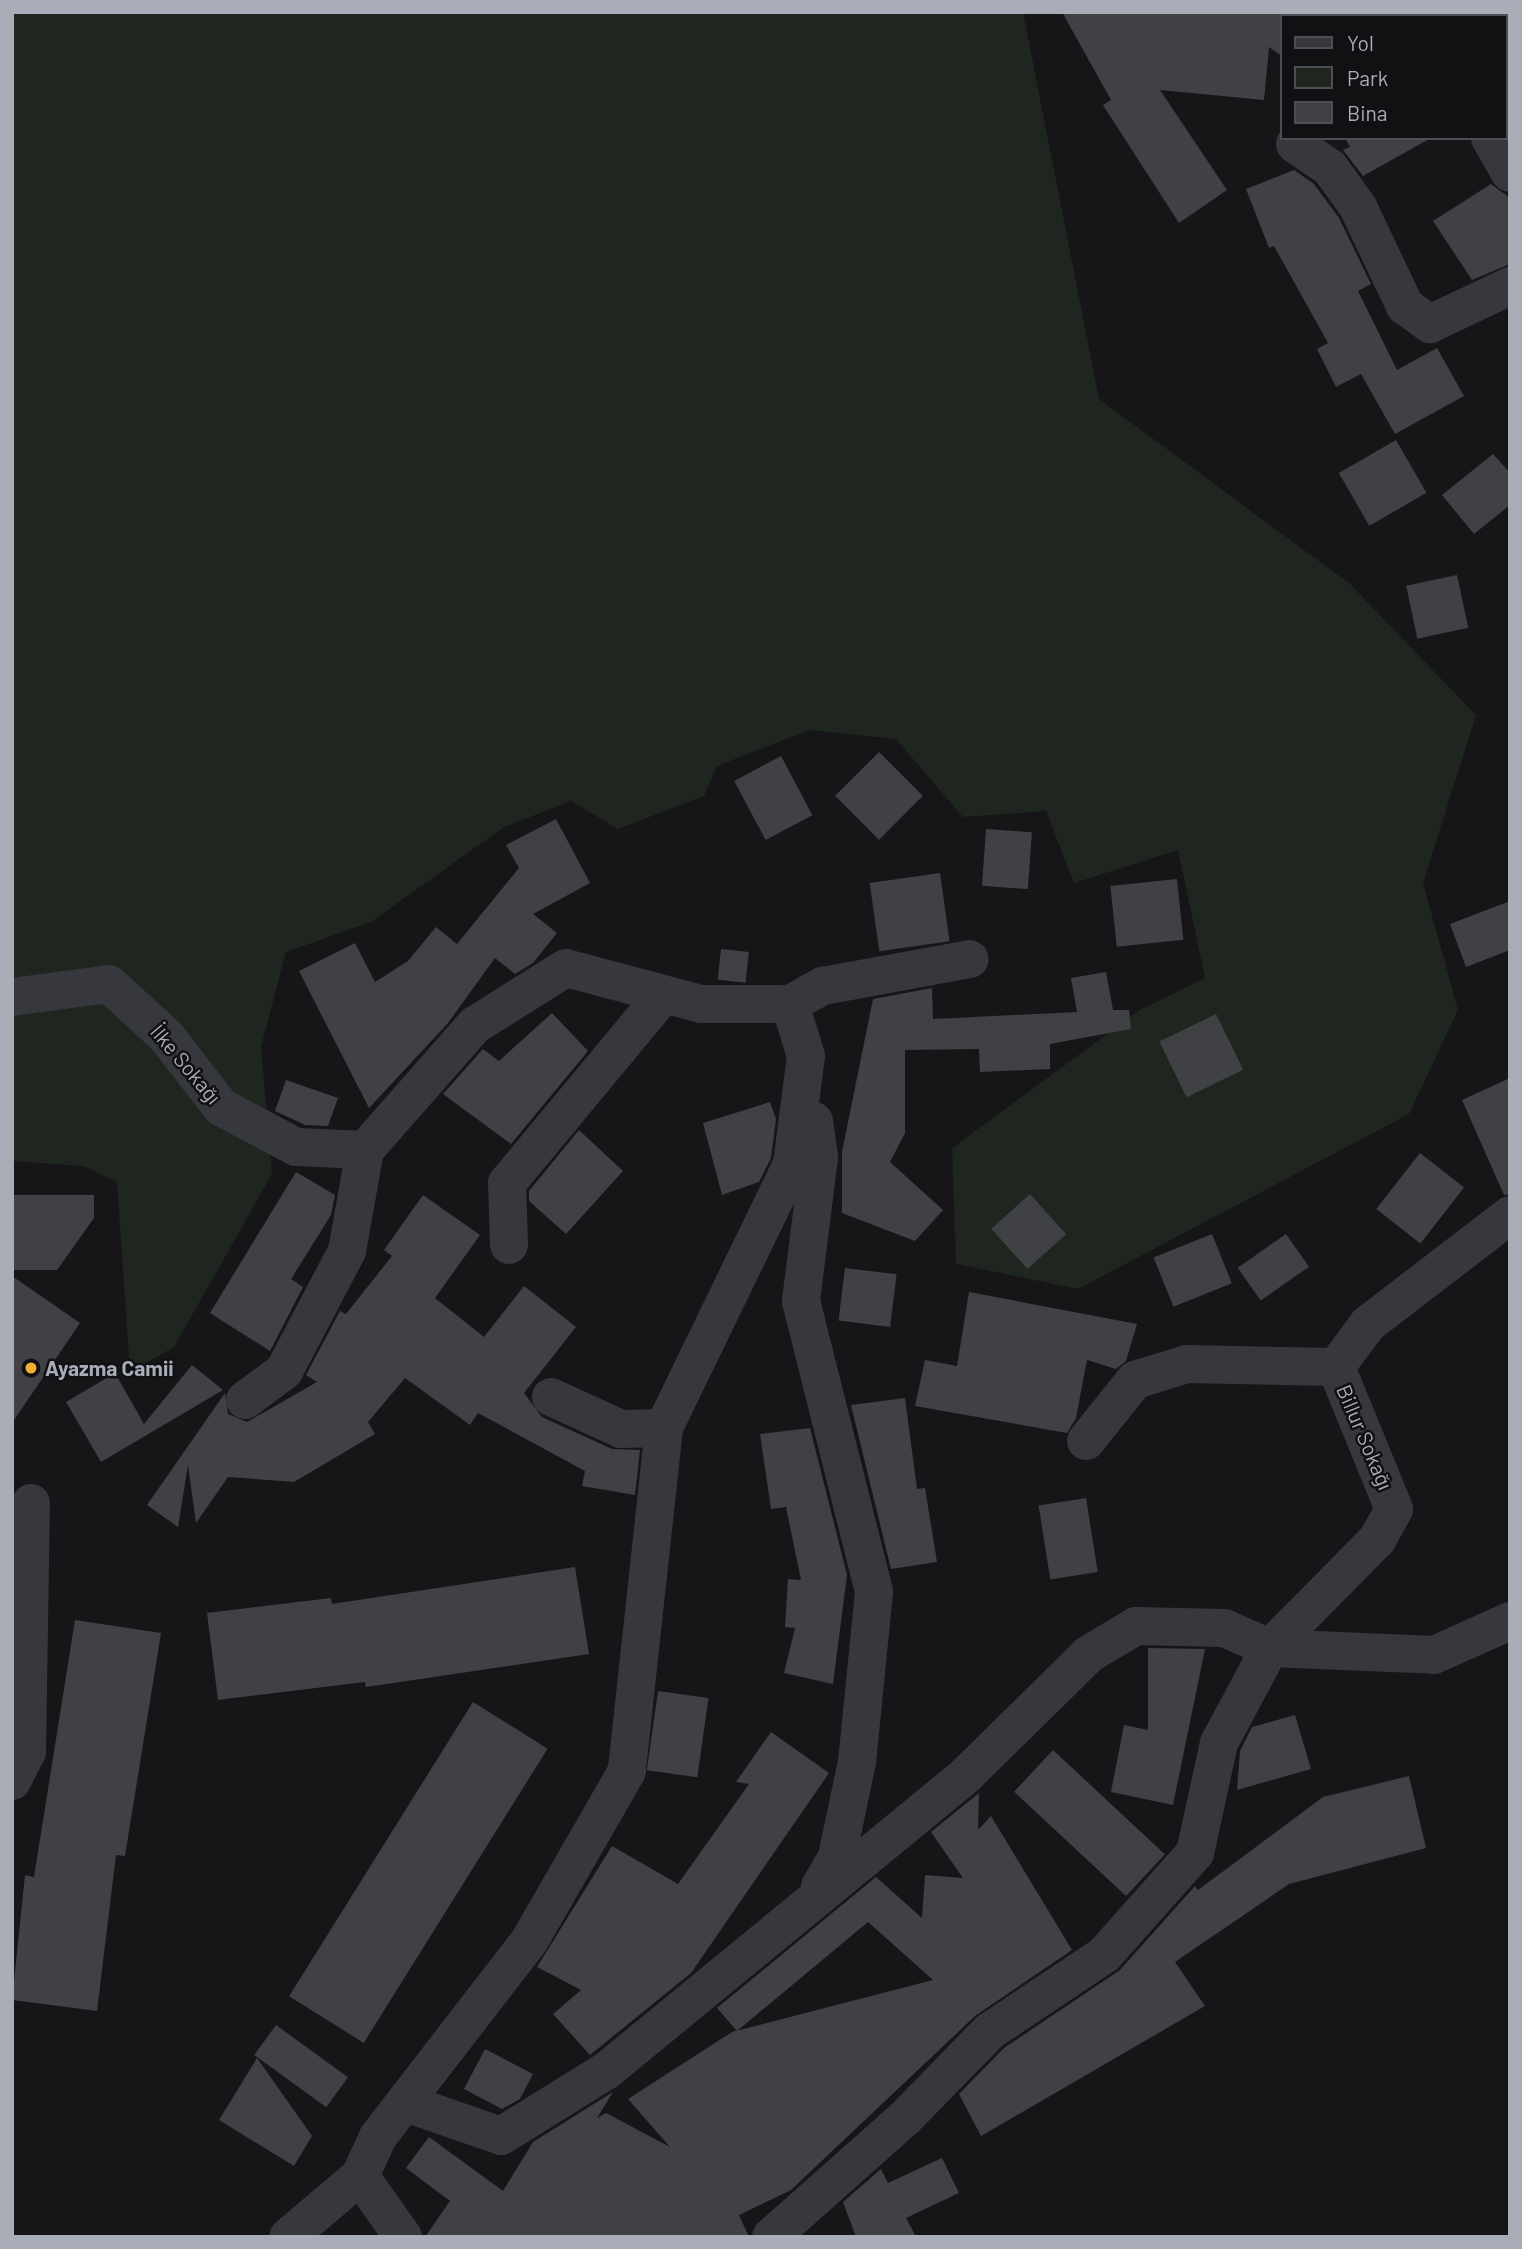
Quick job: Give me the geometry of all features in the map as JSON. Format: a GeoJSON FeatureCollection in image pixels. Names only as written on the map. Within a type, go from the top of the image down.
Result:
{"type":"FeatureCollection","features":[{"type":"Feature","properties":{"kind":"street"},"geometry":{"type":"LineString","coordinates":[[1491,140],[1510,173]]}},
{"type":"Feature","properties":{"kind":"street"},"geometry":{"type":"LineString","coordinates":[[1295,144],[1330,168],[1358,206],[1405,306],[1430,324],[1510,286]]}},
{"type":"Feature","properties":{"kind":"street"},"geometry":{"type":"LineString","coordinates":[[245,1400],[285,1371],[347,1251],[365,1150],[475,1025],[566,968],[662,996],[701,1004],[790,1004],[823,986],[970,959]]}},
{"type":"Feature","properties":{"kind":"street","name":"İlke Sokağı"},"geometry":{"type":"LineString","coordinates":[[12,997],[109,984],[166,1036],[221,1107],[296,1147],[365,1150]]}},
{"type":"Feature","properties":{"kind":"street"},"geometry":{"type":"LineString","coordinates":[[509,1245],[507,1183],[662,996]]}},
{"type":"Feature","properties":{"kind":"street"},"geometry":{"type":"LineString","coordinates":[[790,1004],[806,1056],[819,1158],[801,1301],[874,1592],[857,1762],[837,1857],[815,1895]]}},
{"type":"Feature","properties":{"kind":"street"},"geometry":{"type":"LineString","coordinates":[[288,2237],[360,2176],[378,2137],[409,2104],[530,1940],[627,1771],[664,1428],[792,1164],[806,1056]]}},
{"type":"Feature","properties":{"kind":"street","name":"Billur Sokağı"},"geometry":{"type":"LineString","coordinates":[[1270,1648],[1377,1540],[1394,1509],[1336,1367],[1368,1324],[1510,1215]]}},
{"type":"Feature","properties":{"kind":"street"},"geometry":{"type":"LineString","coordinates":[[1086,1441],[1135,1380],[1187,1364],[1336,1367]]}},
{"type":"Feature","properties":{"kind":"street"},"geometry":{"type":"LineString","coordinates":[[551,1397],[621,1429],[664,1428]]}},
{"type":"Feature","properties":{"kind":"street"},"geometry":{"type":"LineString","coordinates":[[12,1781],[27,1752],[22,1508]]}},
{"type":"Feature","properties":{"kind":"street"},"geometry":{"type":"LineString","coordinates":[[409,2104],[501,2136],[606,2071],[815,1895],[967,1774],[1089,1654],[1136,1626],[1223,1628],[1270,1648],[1434,1655],[1510,1620]]}},
{"type":"Feature","properties":{"kind":"street"},"geometry":{"type":"LineString","coordinates":[[771,2237],[905,2118],[990,2031],[1104,1955],[1195,1853],[1219,1743],[1270,1648]]}},
{"type":"Feature","properties":{"kind":"street"},"geometry":{"type":"LineString","coordinates":[[360,2176],[403,2237]]}},
{"type":"Feature","properties":{"kind":"green space"},"geometry":{"type":"Polygon","coordinates":[[[12,12],[1023,12],[1099,399],[1350,584],[1476,715],[1423,883],[1458,1010],[1409,1114],[1078,1289],[956,1264],[952,1148],[1140,1010],[1205,978],[1178,850],[1074,883],[1046,811],[963,817],[896,739],[809,730],[717,766],[704,796],[618,829],[571,801],[504,827],[371,922],[286,952],[261,1047],[272,1174],[174,1347],[130,1372],[117,1182],[83,1166],[12,1161],[12,12]]]}},
{"type":"Feature","properties":{"kind":"building"},"geometry":{"type":"Polygon","coordinates":[[[1062,12],[1282,12],[1280,55],[1269,47],[1264,100],[1160,90],[1227,190],[1179,223],[1103,105],[1111,100],[1062,12]]]}},
{"type":"Feature","properties":{"kind":"building"},"geometry":{"type":"Polygon","coordinates":[[[1346,140],[1427,140],[1363,176],[1343,150],[1350,147],[1346,140]]]}},
{"type":"Feature","properties":{"kind":"building"},"geometry":{"type":"Polygon","coordinates":[[[1294,170],[1314,184],[1339,218],[1371,284],[1358,291],[1397,370],[1437,348],[1464,396],[1395,434],[1361,374],[1336,387],[1317,349],[1328,343],[1274,246],[1269,248],[1246,189],[1294,170]]]}},
{"type":"Feature","properties":{"kind":"building"},"geometry":{"type":"Polygon","coordinates":[[[1491,184],[1510,198],[1510,264],[1472,280],[1433,221],[1491,184]]]}},
{"type":"Feature","properties":{"kind":"building"},"geometry":{"type":"Polygon","coordinates":[[[1396,440],[1426,493],[1369,526],[1339,473],[1396,440]]]}},
{"type":"Feature","properties":{"kind":"building"},"geometry":{"type":"Polygon","coordinates":[[[1493,454],[1510,473],[1510,505],[1474,534],[1442,495],[1493,454]]]}},
{"type":"Feature","properties":{"kind":"building"},"geometry":{"type":"Polygon","coordinates":[[[1457,575],[1468,628],[1417,639],[1406,586],[1457,575]]]}},
{"type":"Feature","properties":{"kind":"building"},"geometry":{"type":"Polygon","coordinates":[[[879,752],[923,796],[879,840],[835,796],[879,752]]]}},
{"type":"Feature","properties":{"kind":"building"},"geometry":{"type":"Polygon","coordinates":[[[781,756],[812,815],[766,840],[734,781],[781,756]]]}},
{"type":"Feature","properties":{"kind":"building"},"geometry":{"type":"Polygon","coordinates":[[[556,819],[590,883],[533,914],[557,933],[533,963],[515,974],[495,958],[448,1023],[369,1108],[299,971],[355,943],[375,982],[408,961],[436,927],[457,944],[519,868],[506,845],[556,819]]]}},
{"type":"Feature","properties":{"kind":"building"},"geometry":{"type":"Polygon","coordinates":[[[986,829],[1032,832],[1028,889],[982,886],[986,829]]]}},
{"type":"Feature","properties":{"kind":"building"},"geometry":{"type":"Polygon","coordinates":[[[940,873],[950,941],[879,951],[870,883],[940,873]]]}},
{"type":"Feature","properties":{"kind":"building"},"geometry":{"type":"Polygon","coordinates":[[[1177,879],[1183,940],[1117,947],[1110,886],[1177,879]]]}},
{"type":"Feature","properties":{"kind":"building"},"geometry":{"type":"Polygon","coordinates":[[[1510,901],[1510,950],[1466,967],[1450,924],[1510,901]]]}},
{"type":"Feature","properties":{"kind":"building"},"geometry":{"type":"Polygon","coordinates":[[[721,949],[749,952],[746,983],[718,980],[721,949]]]}},
{"type":"Feature","properties":{"kind":"building"},"geometry":{"type":"Polygon","coordinates":[[[1106,972],[1113,1010],[1129,1010],[1131,1029],[1050,1044],[1050,1069],[980,1072],[979,1049],[905,1050],[905,1133],[890,1162],[943,1210],[915,1241],[842,1213],[842,1152],[873,999],[932,988],[933,1019],[1077,1012],[1071,978],[1106,972]]]}},
{"type":"Feature","properties":{"kind":"building"},"geometry":{"type":"Polygon","coordinates":[[[552,1013],[588,1051],[511,1144],[443,1094],[483,1049],[499,1061],[552,1013]]]}},
{"type":"Feature","properties":{"kind":"building"},"geometry":{"type":"Polygon","coordinates":[[[1216,1014],[1243,1070],[1187,1097],[1159,1042],[1216,1014]]]}},
{"type":"Feature","properties":{"kind":"building"},"geometry":{"type":"Polygon","coordinates":[[[1510,1078],[1510,1194],[1504,1195],[1462,1100],[1510,1078]]]}},
{"type":"Feature","properties":{"kind":"building"},"geometry":{"type":"Polygon","coordinates":[[[286,1080],[338,1098],[328,1126],[305,1125],[275,1111],[286,1080]]]}},
{"type":"Feature","properties":{"kind":"building"},"geometry":{"type":"Polygon","coordinates":[[[770,1102],[776,1119],[771,1158],[759,1182],[722,1195],[703,1123],[770,1102]]]}},
{"type":"Feature","properties":{"kind":"building"},"geometry":{"type":"Polygon","coordinates":[[[579,1130],[623,1171],[566,1234],[529,1201],[529,1191],[579,1130]]]}},
{"type":"Feature","properties":{"kind":"building"},"geometry":{"type":"Polygon","coordinates":[[[1420,1153],[1464,1187],[1420,1243],[1376,1209],[1420,1153]]]}},
{"type":"Feature","properties":{"kind":"building"},"geometry":{"type":"Polygon","coordinates":[[[296,1172],[335,1195],[331,1215],[291,1279],[303,1287],[270,1351],[210,1313],[296,1172]]]}},
{"type":"Feature","properties":{"kind":"building"},"geometry":{"type":"Polygon","coordinates":[[[1030,1194],[1066,1234],[1027,1269],[991,1229],[1030,1194]]]}},
{"type":"Feature","properties":{"kind":"building"},"geometry":{"type":"Polygon","coordinates":[[[12,1195],[94,1195],[94,1218],[57,1270],[12,1270],[12,1195]]]}},
{"type":"Feature","properties":{"kind":"building"},"geometry":{"type":"Polygon","coordinates":[[[423,1195],[480,1235],[435,1298],[484,1337],[524,1286],[576,1327],[524,1393],[542,1417],[612,1449],[640,1450],[635,1495],[582,1486],[585,1471],[478,1413],[470,1425],[405,1378],[368,1422],[375,1434],[294,1482],[228,1477],[196,1523],[188,1465],[178,1527],[147,1505],[225,1393],[228,1414],[247,1422],[317,1382],[306,1375],[340,1311],[346,1314],[392,1256],[384,1250],[423,1195]]]}},
{"type":"Feature","properties":{"kind":"building"},"geometry":{"type":"Polygon","coordinates":[[[1212,1234],[1232,1283],[1173,1307],[1154,1258],[1212,1234]]]}},
{"type":"Feature","properties":{"kind":"building"},"geometry":{"type":"Polygon","coordinates":[[[1286,1234],[1309,1267],[1261,1301],[1238,1268],[1286,1234]]]}},
{"type":"Feature","properties":{"kind":"building"},"geometry":{"type":"Polygon","coordinates":[[[845,1268],[897,1274],[890,1327],[839,1321],[845,1268]]]}},
{"type":"Feature","properties":{"kind":"building","name":"Ayazma Camii"},"geometry":{"type":"Polygon","coordinates":[[[12,1276],[80,1323],[12,1423],[12,1276]]]}},
{"type":"Feature","properties":{"kind":"building"},"geometry":{"type":"Polygon","coordinates":[[[969,1292],[1137,1324],[1126,1361],[1116,1369],[1087,1360],[1076,1418],[1067,1433],[915,1406],[925,1360],[957,1366],[969,1292]]]}},
{"type":"Feature","properties":{"kind":"building"},"geometry":{"type":"Polygon","coordinates":[[[192,1365],[223,1390],[101,1462],[66,1402],[115,1373],[144,1424],[192,1365]]]}},
{"type":"Feature","properties":{"kind":"building"},"geometry":{"type":"Polygon","coordinates":[[[905,1398],[917,1489],[925,1488],[937,1562],[891,1569],[851,1405],[905,1398]]]}},
{"type":"Feature","properties":{"kind":"building"},"geometry":{"type":"Polygon","coordinates":[[[810,1428],[847,1575],[833,1684],[784,1673],[795,1628],[785,1627],[788,1579],[801,1580],[786,1507],[771,1509],[760,1434],[810,1428]]]}},
{"type":"Feature","properties":{"kind":"building"},"geometry":{"type":"Polygon","coordinates":[[[1086,1498],[1098,1572],[1050,1580],[1039,1506],[1086,1498]]]}},
{"type":"Feature","properties":{"kind":"building"},"geometry":{"type":"Polygon","coordinates":[[[575,1567],[589,1654],[366,1687],[365,1682],[218,1700],[207,1613],[331,1598],[332,1604],[575,1567]]]}},
{"type":"Feature","properties":{"kind":"building"},"geometry":{"type":"Polygon","coordinates":[[[75,1620],[161,1633],[125,1856],[116,1855],[97,2011],[12,2000],[25,1875],[34,1877],[75,1620]]]}},
{"type":"Feature","properties":{"kind":"building"},"geometry":{"type":"Polygon","coordinates":[[[1148,1648],[1205,1649],[1173,1805],[1111,1792],[1124,1725],[1148,1730],[1148,1648]]]}},
{"type":"Feature","properties":{"kind":"building"},"geometry":{"type":"Polygon","coordinates":[[[658,1691],[709,1698],[697,1777],[647,1770],[658,1691]]]}},
{"type":"Feature","properties":{"kind":"building"},"geometry":{"type":"Polygon","coordinates":[[[473,1702],[548,1749],[364,2043],[289,1996],[473,1702]]]}},
{"type":"Feature","properties":{"kind":"building"},"geometry":{"type":"Polygon","coordinates":[[[1295,1715],[1311,1769],[1237,1790],[1240,1751],[1252,1727],[1295,1715]]]}},
{"type":"Feature","properties":{"kind":"building"},"geometry":{"type":"Polygon","coordinates":[[[771,1732],[829,1773],[691,1973],[590,2055],[553,2014],[581,1990],[537,1967],[612,1846],[678,1884],[749,1784],[736,1782],[771,1732]]]}},
{"type":"Feature","properties":{"kind":"building"},"geometry":{"type":"Polygon","coordinates":[[[1053,1750],[1165,1854],[1126,1896],[1014,1792],[1053,1750]]]}},
{"type":"Feature","properties":{"kind":"building"},"geometry":{"type":"Polygon","coordinates":[[[1409,1776],[1426,1848],[1289,1884],[1175,1962],[1205,2006],[981,2136],[959,2094],[1004,2048],[1120,1970],[1195,1886],[1198,1890],[1323,1797],[1409,1776]]]}},
{"type":"Feature","properties":{"kind":"building"},"geometry":{"type":"Polygon","coordinates":[[[979,1793],[978,1830],[991,1816],[1072,1950],[975,2016],[791,2190],[739,2215],[749,2237],[425,2237],[450,2201],[406,2168],[429,2137],[503,2191],[533,2142],[613,2092],[597,2118],[606,2113],[670,2147],[628,2099],[737,2031],[717,2008],[876,1877],[922,1918],[925,1875],[963,1878],[931,1832],[979,1793]],[[868,1922],[738,2031],[933,1980],[868,1922]]]}},
{"type":"Feature","properties":{"kind":"building"},"geometry":{"type":"Polygon","coordinates":[[[276,2025],[348,2077],[326,2107],[254,2055],[276,2025]]]}},
{"type":"Feature","properties":{"kind":"building"},"geometry":{"type":"Polygon","coordinates":[[[485,2049],[533,2074],[520,2099],[502,2109],[464,2089],[485,2049]]]}},
{"type":"Feature","properties":{"kind":"building"},"geometry":{"type":"Polygon","coordinates":[[[257,2058],[312,2136],[294,2166],[219,2120],[257,2058]]]}},
{"type":"Feature","properties":{"kind":"building"},"geometry":{"type":"Polygon","coordinates":[[[942,2158],[959,2193],[906,2218],[916,2237],[856,2237],[843,2202],[881,2169],[888,2183],[942,2158]]]}},
{"type":"Feature","properties":{"kind":"place","name":"Ayazma Camii"},"geometry":{"type":"Point","coordinates":[31,1368]}}]}
